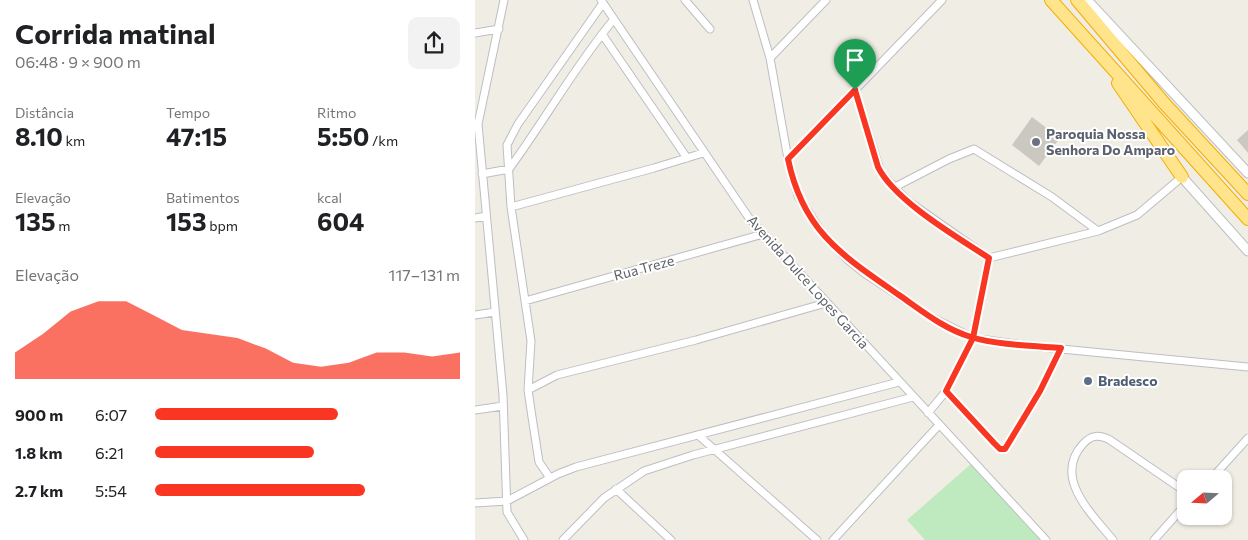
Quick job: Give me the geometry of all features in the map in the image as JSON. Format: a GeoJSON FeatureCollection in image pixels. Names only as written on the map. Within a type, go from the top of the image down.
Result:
{"type":"FeatureCollection","features":[{"type":"Feature","properties":{"kind":"highway"},"geometry":{"type":"LineString","coordinates":[[1051,0],[1248,219]]}},
{"type":"Feature","properties":{"kind":"highway"},"geometry":{"type":"LineString","coordinates":[[1077,0],[1165,103],[1248,194]]}},
{"type":"Feature","properties":{"kind":"highway"},"geometry":{"type":"LineString","coordinates":[[1099,54],[1182,177]]}},
{"type":"Feature","properties":{"kind":"street"},"geometry":{"type":"LineString","coordinates":[[504,0],[477,124],[503,406],[507,501],[511,520],[524,540]]}},
{"type":"Feature","properties":{"kind":"street"},"geometry":{"type":"LineString","coordinates":[[685,0],[710,29]]}},
{"type":"Feature","properties":{"kind":"street"},"geometry":{"type":"LineString","coordinates":[[753,0],[771,58],[788,159],[798,196],[816,225],[835,248],[864,273],[931,317],[973,338],[1248,367]]}},
{"type":"Feature","properties":{"kind":"street"},"geometry":{"type":"LineString","coordinates":[[771,58],[826,0]]}},
{"type":"Feature","properties":{"kind":"street"},"geometry":{"type":"LineString","coordinates":[[788,159],[942,0]]}},
{"type":"Feature","properties":{"kind":"street"},"geometry":{"type":"LineString","coordinates":[[1087,0],[1248,173]]}},
{"type":"Feature","properties":{"kind":"street"},"geometry":{"type":"LineString","coordinates":[[550,478],[539,462],[528,390],[531,342],[511,207],[507,145],[510,137],[602,2]]}},
{"type":"Feature","properties":{"kind":"street","name":"Avenida Dulce Lopes Garcia"},"geometry":{"type":"LineString","coordinates":[[602,2],[749,218],[1046,540]]}},
{"type":"Feature","properties":{"kind":"street"},"geometry":{"type":"LineString","coordinates":[[483,174],[509,169],[541,124],[582,60],[614,19]]}},
{"type":"Feature","properties":{"kind":"street"},"geometry":{"type":"LineString","coordinates":[[475,33],[499,29]]}},
{"type":"Feature","properties":{"kind":"street"},"geometry":{"type":"LineString","coordinates":[[602,34],[687,158]]}},
{"type":"Feature","properties":{"kind":"street"},"geometry":{"type":"LineString","coordinates":[[855,90],[878,167],[893,188],[908,201],[989,258],[1098,231],[1137,214],[1182,177],[1248,251]]}},
{"type":"Feature","properties":{"kind":"street"},"geometry":{"type":"LineString","coordinates":[[893,188],[949,159],[974,149],[1052,196],[1098,231]]}},
{"type":"Feature","properties":{"kind":"street"},"geometry":{"type":"LineString","coordinates":[[511,207],[703,152]]}},
{"type":"Feature","properties":{"kind":"street"},"geometry":{"type":"LineString","coordinates":[[475,218],[486,216]]}},
{"type":"Feature","properties":{"kind":"street","name":"Rua Treze"},"geometry":{"type":"LineString","coordinates":[[525,301],[763,234]]}},
{"type":"Feature","properties":{"kind":"street"},"geometry":{"type":"LineString","coordinates":[[928,413],[946,391],[973,338],[989,258]]}},
{"type":"Feature","properties":{"kind":"street"},"geometry":{"type":"LineString","coordinates":[[528,390],[557,375],[696,340],[826,303]]}},
{"type":"Feature","properties":{"kind":"street"},"geometry":{"type":"LineString","coordinates":[[475,316],[495,312]]}},
{"type":"Feature","properties":{"kind":"street"},"geometry":{"type":"LineString","coordinates":[[946,391],[1000,449],[1005,449],[1040,391],[1061,348]]}},
{"type":"Feature","properties":{"kind":"street"},"geometry":{"type":"LineString","coordinates":[[475,503],[507,501],[550,478],[577,467],[899,382]]}},
{"type":"Feature","properties":{"kind":"street"},"geometry":{"type":"LineString","coordinates":[[563,540],[591,510],[616,489],[643,471],[713,450],[913,397]]}},
{"type":"Feature","properties":{"kind":"street"},"geometry":{"type":"LineString","coordinates":[[475,410],[503,406]]}},
{"type":"Feature","properties":{"kind":"street"},"geometry":{"type":"LineString","coordinates":[[833,540],[939,425]]}},
{"type":"Feature","properties":{"kind":"street"},"geometry":{"type":"LineString","coordinates":[[698,434],[713,450],[817,540]]}},
{"type":"Feature","properties":{"kind":"street"},"geometry":{"type":"LineString","coordinates":[[1113,540],[1079,498],[1073,481],[1074,463],[1078,451],[1091,437],[1100,436],[1110,440],[1177,486]]}},
{"type":"Feature","properties":{"kind":"street"},"geometry":{"type":"LineString","coordinates":[[1219,470],[1248,438]]}},
{"type":"Feature","properties":{"kind":"street"},"geometry":{"type":"LineString","coordinates":[[616,489],[671,540]]}},
{"type":"Feature","properties":{"kind":"street"},"geometry":{"type":"LineString","coordinates":[[1154,540],[1177,514]]}},
{"type":"Feature","properties":{"kind":"green space"},"geometry":{"type":"Polygon","coordinates":[[[972,463],[1042,540],[925,540],[907,520],[972,463]]]}},
{"type":"Feature","properties":{"kind":"building","name":"Paroquia Nossa Senhora Do Amparo"},"geometry":{"type":"Polygon","coordinates":[[[1032,117],[1060,138],[1039,166],[1012,145],[1032,117]]]}},
{"type":"Feature","properties":{"kind":"building"},"geometry":{"type":"Polygon","coordinates":[[[1248,130],[1248,153],[1237,140],[1248,130]]]}},
{"type":"Feature","properties":{"kind":"place","name":"Paroquia Nossa Senhora Do Amparo"},"geometry":{"type":"Point","coordinates":[1036,142]}},
{"type":"Feature","properties":{"kind":"place","name":"Bradesco"},"geometry":{"type":"Point","coordinates":[1088,381]}},
{"type":"Feature","properties":{"kind":"route"},"geometry":{"type":"LineString","coordinates":[[855,90],[788,159],[792,180],[798,196],[825,238],[847,260],[948,327],[973,338],[1009,344],[1061,348],[1040,391],[1005,449],[1000,449],[946,391],[973,338],[989,258],[908,201],[884,177],[878,167],[867,134],[855,90]]}}]}
